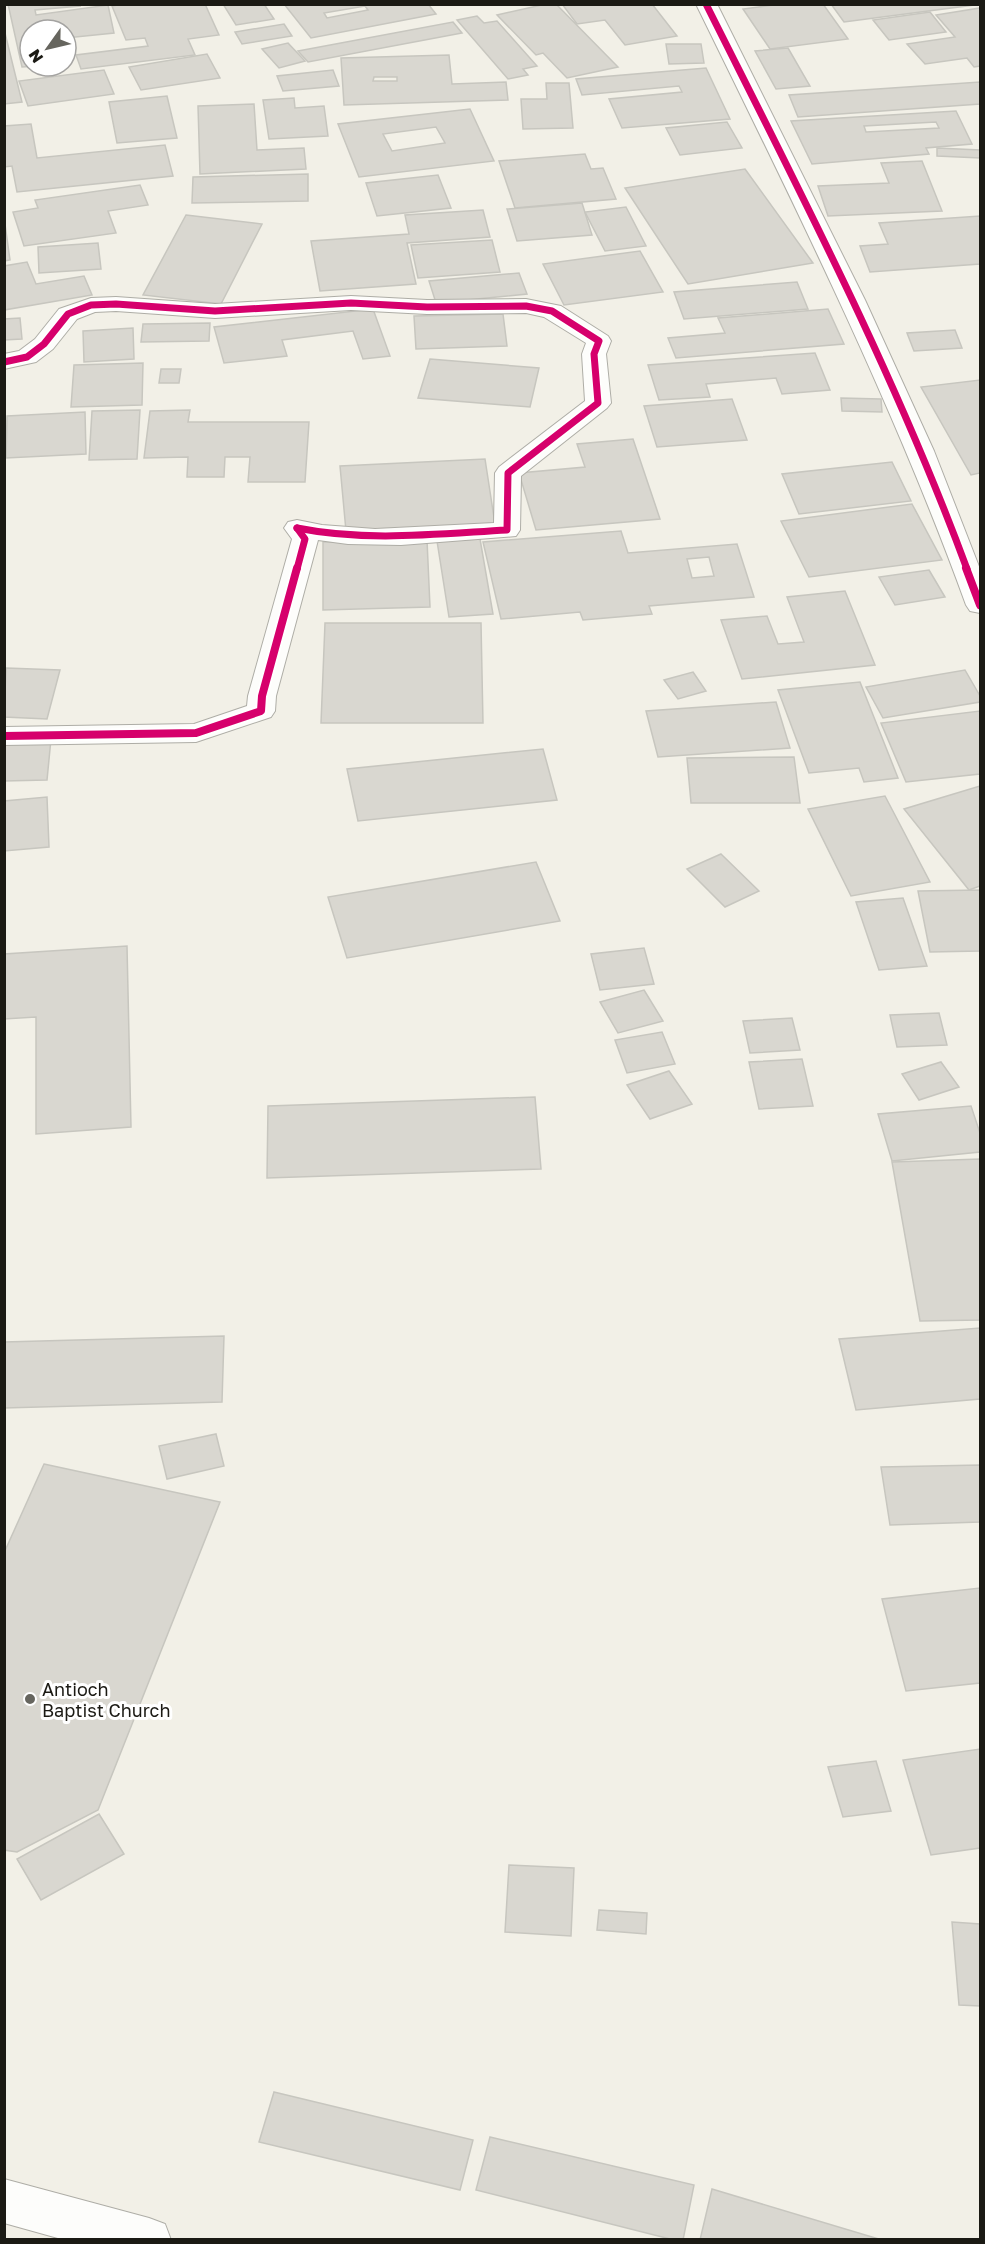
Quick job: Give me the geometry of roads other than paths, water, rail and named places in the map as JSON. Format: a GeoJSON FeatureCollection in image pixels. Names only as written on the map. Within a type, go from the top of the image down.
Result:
{"type":"FeatureCollection","features":[{"type":"Feature","properties":{"kind":"main road"},"geometry":{"type":"LineString","coordinates":[[706,4],[870,334],[963,555],[981,605]]}},
{"type":"Feature","properties":{"kind":"main road"},"geometry":{"type":"LineString","coordinates":[[4,362],[27,357],[44,344],[68,314],[92,305],[116,304],[215,311],[351,303],[427,307],[526,306],[552,312],[599,341],[594,354],[597,403],[508,473],[507,530],[385,537],[314,532],[297,528],[305,539],[262,696],[261,711],[196,733],[4,736]]}},
{"type":"Feature","properties":{"kind":"main road"},"geometry":{"type":"LineString","coordinates":[[4,2201],[148,2240]]}},
{"type":"Feature","properties":{"kind":"place","name":"Antioch Baptist Church"},"geometry":{"type":"Point","coordinates":[30,1699]}}]}
